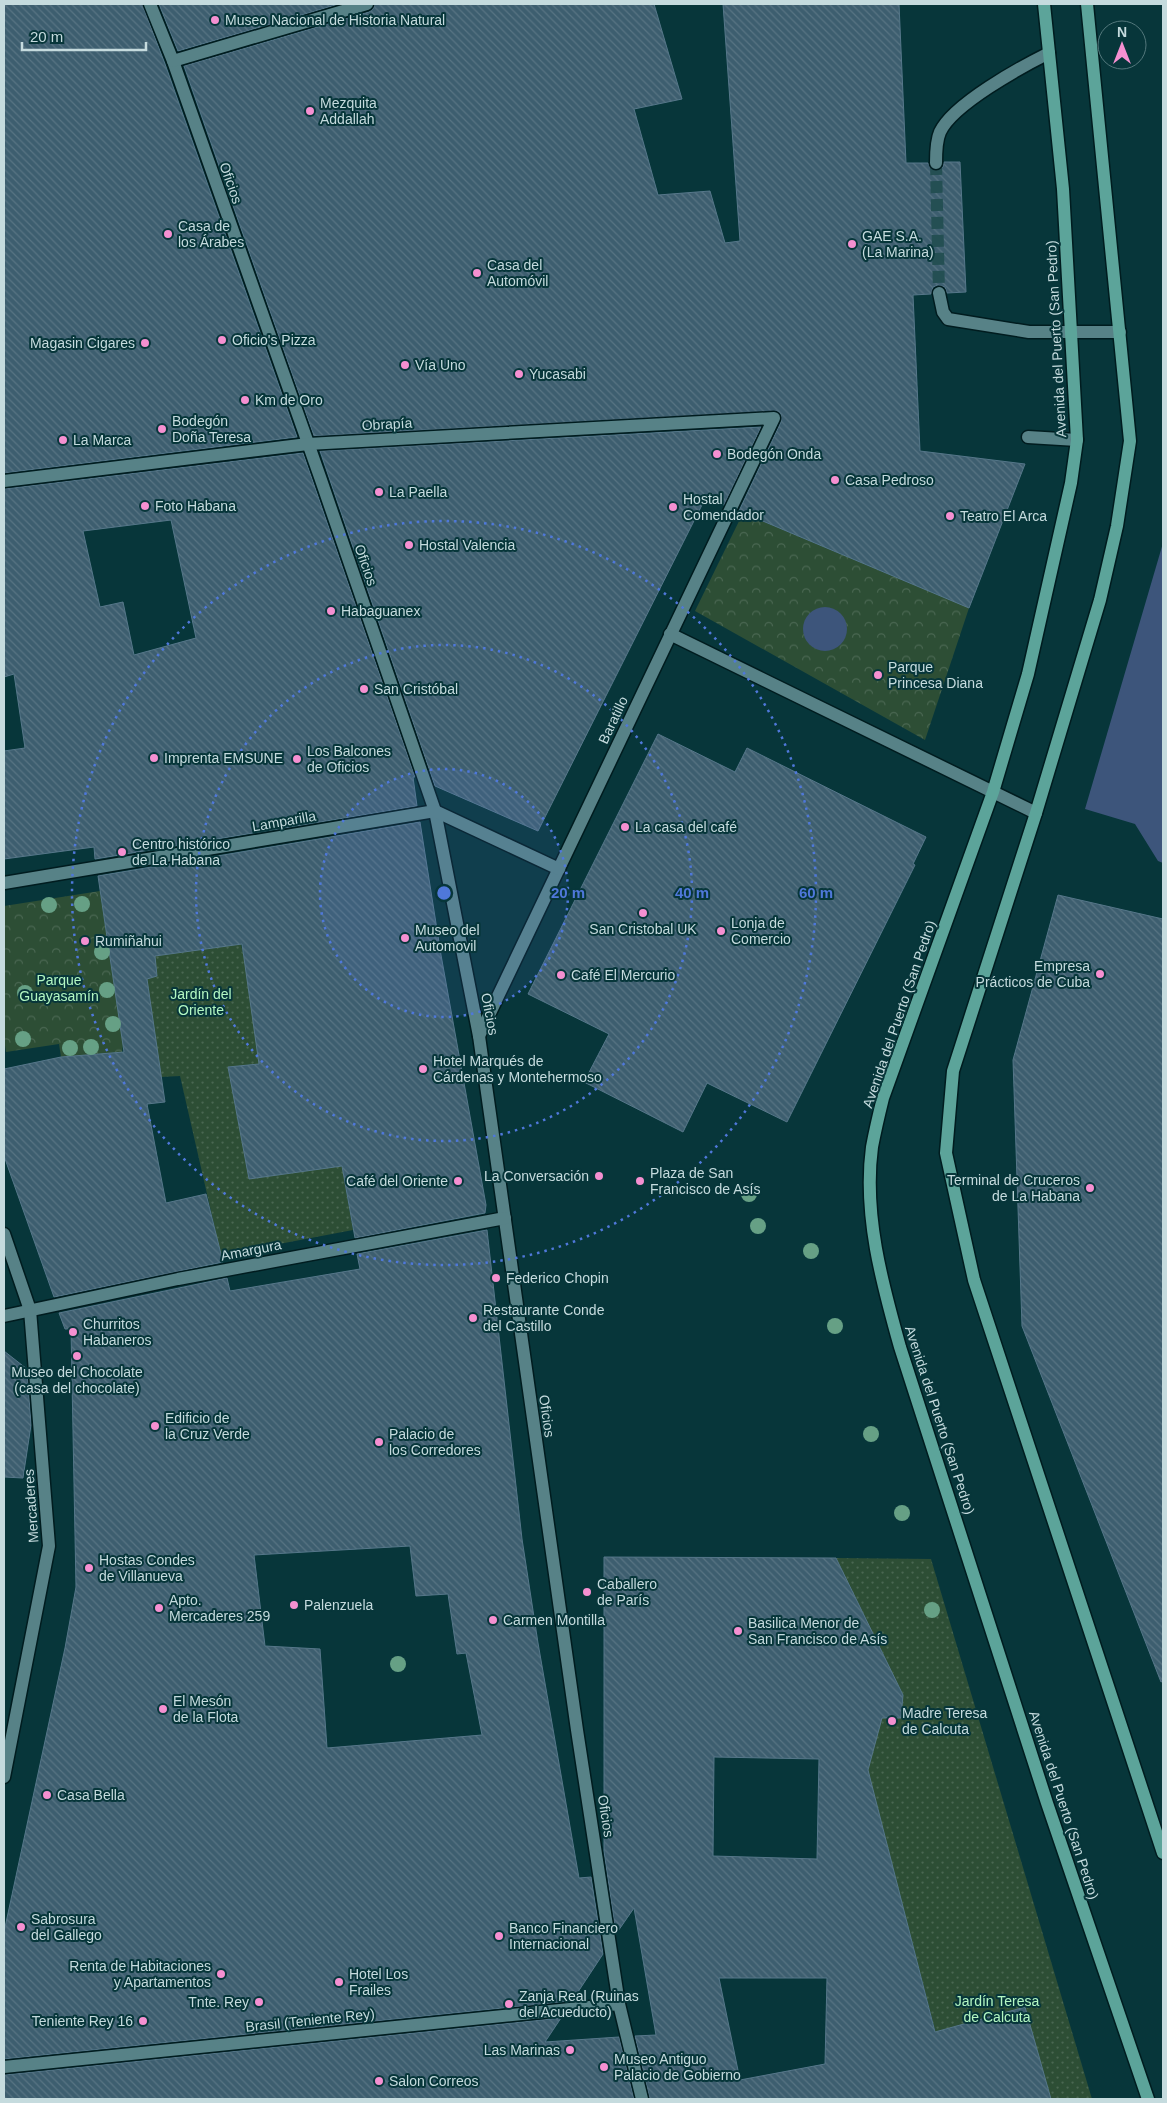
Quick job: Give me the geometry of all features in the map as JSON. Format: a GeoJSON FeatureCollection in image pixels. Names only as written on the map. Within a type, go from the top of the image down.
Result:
{"type":"FeatureCollection","features":[{"type":"Feature","properties":{"kind":"main road","name":"Avenida del Puerto (San Pedro)"},"geometry":{"type":"LineString","coordinates":[[1044,4],[1062,179],[1077,440],[1063,521],[1028,674],[993,792],[883,1098],[872,1148],[871,1194],[875,1237],[885,1292],[900,1347],[1047,1803],[1148,2099]]}},
{"type":"Feature","properties":{"kind":"main road"},"geometry":{"type":"LineString","coordinates":[[1087,4],[1130,441],[1118,526],[1100,600],[1036,813],[953,1071],[946,1153],[974,1280],[1163,1853]]}},
{"type":"Feature","properties":{"kind":"street","name":"Oficios"},"geometry":{"type":"LineString","coordinates":[[150,4],[173,61],[435,811],[479,1036],[554,1573],[619,2004],[642,2099]]}},
{"type":"Feature","properties":{"kind":"street"},"geometry":{"type":"LineString","coordinates":[[173,61],[367,4]]}},
{"type":"Feature","properties":{"kind":"street"},"geometry":{"type":"LineString","coordinates":[[936,162],[940,132],[952,115],[1007,75],[1049,53]]}},
{"type":"Feature","properties":{"kind":"street"},"geometry":{"type":"LineString","coordinates":[[940,293],[943,312],[948,319],[1029,332],[1120,332]]}},
{"type":"Feature","properties":{"kind":"street","name":"Obrapía"},"geometry":{"type":"LineString","coordinates":[[4,481],[308,444],[774,418]]}},
{"type":"Feature","properties":{"kind":"street","name":"Baratillo"},"geometry":{"type":"LineString","coordinates":[[479,1036],[774,418]]}},
{"type":"Feature","properties":{"kind":"street"},"geometry":{"type":"LineString","coordinates":[[1028,437],[1077,440]]}},
{"type":"Feature","properties":{"kind":"street"},"geometry":{"type":"LineString","coordinates":[[670,634],[1036,813]]}},
{"type":"Feature","properties":{"kind":"street"},"geometry":{"type":"LineString","coordinates":[[435,811],[559,868]]}},
{"type":"Feature","properties":{"kind":"street","name":"Lamparilla"},"geometry":{"type":"LineString","coordinates":[[4,883],[435,811]]}},
{"type":"Feature","properties":{"kind":"street","name":"Amargura"},"geometry":{"type":"LineString","coordinates":[[4,1316],[188,1277],[505,1218]]}},
{"type":"Feature","properties":{"kind":"street","name":"Mercaderes"},"geometry":{"type":"LineString","coordinates":[[4,1234],[30,1310],[49,1546],[4,1777]]}},
{"type":"Feature","properties":{"kind":"street","name":"Brasil (Teniente Rey)"},"geometry":{"type":"LineString","coordinates":[[4,2067],[619,2004]]}},
{"type":"Feature","properties":{"kind":"green space","name":"Parque Princesa Diana"},"geometry":{"type":"Polygon","coordinates":[[[743,513],[969,608],[925,740],[695,611],[743,513]]]}},
{"type":"Feature","properties":{"kind":"green space","name":"Parque Guayasamín"},"geometry":{"type":"Polygon","coordinates":[[[100,891],[123,1044],[122,1052],[61,1057],[59,1044],[6,1052],[4,1039],[4,906],[100,891]]]}},
{"type":"Feature","properties":{"kind":"green space","name":"Jardín del Oriente"},"geometry":{"type":"Polygon","coordinates":[[[241,944],[250,987],[259,1064],[228,1067],[249,1178],[342,1166],[353,1230],[221,1255],[180,1076],[161,1077],[147,979],[157,976],[155,956],[241,944]]]}},
{"type":"Feature","properties":{"kind":"green space","name":"Jardín Teresa de Calcuta"},"geometry":{"type":"Polygon","coordinates":[[[836,1558],[931,1559],[1092,2099],[960,2099],[955,2063],[944,2065],[866,1764],[881,1718],[901,1718],[903,1695],[836,1558]]]}},
{"type":"Feature","properties":{"kind":"water"},"geometry":{"type":"Polygon","coordinates":[[[1163,543],[1163,863],[1158,861],[1135,824],[1085,809],[1163,543]]]}},
{"type":"Feature","properties":{"kind":"water"},"geometry":{"type":"Polygon","coordinates":[[[825,607],[837,611],[843,617],[847,629],[843,641],[837,647],[825,651],[813,647],[807,641],[803,629],[807,617],[813,611],[825,607]]]}},
{"type":"Feature","properties":{"kind":"building"},"geometry":{"type":"Polygon","coordinates":[[[4,4],[142,4],[297,437],[4,473],[4,4]]]}},
{"type":"Feature","properties":{"kind":"building"},"geometry":{"type":"Polygon","coordinates":[[[159,4],[339,4],[178,51],[159,4]]]}},
{"type":"Feature","properties":{"kind":"building"},"geometry":{"type":"Polygon","coordinates":[[[375,4],[654,4],[682,99],[634,109],[658,195],[710,191],[725,243],[740,241],[723,4],[899,4],[906,163],[928,163],[932,170],[936,171],[943,167],[944,162],[960,162],[966,292],[947,293],[945,287],[938,285],[933,287],[931,294],[913,295],[920,451],[1025,464],[969,608],[739,511],[781,422],[781,414],[777,411],[314,436],[184,66],[369,12],[375,4]]]}},
{"type":"Feature","properties":{"kind":"building"},"geometry":{"type":"Polygon","coordinates":[[[761,427],[724,505],[706,497],[538,831],[435,786],[320,451],[761,427]]]}},
{"type":"Feature","properties":{"kind":"building"},"geometry":{"type":"Polygon","coordinates":[[[303,453],[415,777],[413,777],[417,806],[95,859],[94,847],[4,859],[4,751],[25,748],[14,674],[4,677],[4,489],[303,453]],[[171,520],[83,531],[100,607],[123,602],[134,655],[196,638],[171,520]]]}},
{"type":"Feature","properties":{"kind":"building","name":"Lonja de Comercio"},"geometry":{"type":"Polygon","coordinates":[[[658,734],[735,772],[747,748],[926,837],[913,864],[915,865],[787,1122],[707,1083],[683,1132],[584,1082],[609,1034],[528,994],[658,734]]]}},
{"type":"Feature","properties":{"kind":"building"},"geometry":{"type":"Polygon","coordinates":[[[420,822],[441,955],[486,1205],[485,1213],[355,1238],[342,1166],[249,1179],[228,1067],[259,1064],[242,944],[155,956],[157,976],[147,979],[165,1102],[147,1104],[166,1203],[206,1194],[223,1262],[54,1297],[4,1156],[4,1069],[61,1057],[124,1052],[98,876],[420,822]]]}},
{"type":"Feature","properties":{"kind":"building"},"geometry":{"type":"Polygon","coordinates":[[[1058,895],[1163,919],[1163,1681],[1161,1682],[1022,1326],[1013,1060],[1058,895]]]}},
{"type":"Feature","properties":{"kind":"building"},"geometry":{"type":"Polygon","coordinates":[[[487,1230],[522,1539],[538,1643],[579,1878],[591,1877],[603,1954],[572,2001],[4,2059],[4,1932],[65,1648],[76,1587],[71,1329],[65,1329],[59,1313],[227,1278],[230,1291],[360,1269],[357,1254],[487,1230]],[[410,1546],[254,1555],[265,1646],[320,1649],[327,1748],[482,1735],[466,1653],[457,1654],[448,1594],[416,1596],[410,1546]]]}},
{"type":"Feature","properties":{"kind":"building"},"geometry":{"type":"Polygon","coordinates":[[[4,1351],[27,1369],[31,1425],[23,1478],[4,1477],[4,1351]]]}},
{"type":"Feature","properties":{"kind":"building"},"geometry":{"type":"Polygon","coordinates":[[[604,1557],[836,1558],[903,1695],[901,1718],[882,1718],[868,1770],[935,2032],[1025,2007],[1051,2099],[650,2099],[635,2036],[656,2035],[634,1908],[616,1934],[604,1851],[604,1557]],[[714,1757],[713,1856],[817,1859],[819,1759],[714,1757]],[[719,1978],[740,2080],[825,2064],[827,1978],[719,1978]]]}},
{"type":"Feature","properties":{"kind":"building"},"geometry":{"type":"Polygon","coordinates":[[[561,2018],[545,2042],[619,2037],[634,2099],[4,2099],[4,2075],[561,2018]]]}},
{"type":"Feature","properties":{"kind":"tunnel"},"geometry":{"type":"LineString","coordinates":[[936,163],[939,293]]}},
{"type":"Feature","properties":{"kind":"place","name":"Museo Nacional de Historia Natural"},"geometry":{"type":"Point","coordinates":[215,20]}},
{"type":"Feature","properties":{"kind":"place","name":"Mezquita Addallah"},"geometry":{"type":"Point","coordinates":[310,111]}},
{"type":"Feature","properties":{"kind":"place","name":"Casa de los Árabes"},"geometry":{"type":"Point","coordinates":[168,234]}},
{"type":"Feature","properties":{"kind":"place","name":"GAE S.A. (La Marina)"},"geometry":{"type":"Point","coordinates":[852,244]}},
{"type":"Feature","properties":{"kind":"place","name":"Casa del Automóvil"},"geometry":{"type":"Point","coordinates":[477,273]}},
{"type":"Feature","properties":{"kind":"place","name":"Oficio's Pizza"},"geometry":{"type":"Point","coordinates":[222,340]}},
{"type":"Feature","properties":{"kind":"place","name":"Magasin Cigares"},"geometry":{"type":"Point","coordinates":[145,343]}},
{"type":"Feature","properties":{"kind":"place","name":"Vía Uno"},"geometry":{"type":"Point","coordinates":[405,365]}},
{"type":"Feature","properties":{"kind":"place","name":"Yucasabi"},"geometry":{"type":"Point","coordinates":[519,374]}},
{"type":"Feature","properties":{"kind":"place","name":"Km de Oro"},"geometry":{"type":"Point","coordinates":[245,400]}},
{"type":"Feature","properties":{"kind":"place","name":"Bodegón Doña Teresa"},"geometry":{"type":"Point","coordinates":[162,429]}},
{"type":"Feature","properties":{"kind":"place","name":"La Marca"},"geometry":{"type":"Point","coordinates":[63,440]}},
{"type":"Feature","properties":{"kind":"place","name":"Bodegón Onda"},"geometry":{"type":"Point","coordinates":[717,454]}},
{"type":"Feature","properties":{"kind":"place","name":"Casa Pedroso"},"geometry":{"type":"Point","coordinates":[835,480]}},
{"type":"Feature","properties":{"kind":"place","name":"La Paella"},"geometry":{"type":"Point","coordinates":[379,492]}},
{"type":"Feature","properties":{"kind":"place","name":"Foto Habana"},"geometry":{"type":"Point","coordinates":[145,506]}},
{"type":"Feature","properties":{"kind":"place","name":"Hostal Comendador"},"geometry":{"type":"Point","coordinates":[673,507]}},
{"type":"Feature","properties":{"kind":"place","name":"Teatro El Arca"},"geometry":{"type":"Point","coordinates":[950,516]}},
{"type":"Feature","properties":{"kind":"place","name":"Hostal Valencia"},"geometry":{"type":"Point","coordinates":[409,545]}},
{"type":"Feature","properties":{"kind":"place","name":"Habaguanex"},"geometry":{"type":"Point","coordinates":[331,611]}},
{"type":"Feature","properties":{"kind":"place","name":"Parque Princesa Diana"},"geometry":{"type":"Point","coordinates":[878,675]}},
{"type":"Feature","properties":{"kind":"place","name":"San Cristóbal"},"geometry":{"type":"Point","coordinates":[364,689]}},
{"type":"Feature","properties":{"kind":"place","name":"Imprenta EMSUNE"},"geometry":{"type":"Point","coordinates":[154,758]}},
{"type":"Feature","properties":{"kind":"place","name":"Los Balcones de Oficios"},"geometry":{"type":"Point","coordinates":[297,759]}},
{"type":"Feature","properties":{"kind":"place","name":"La casa del café"},"geometry":{"type":"Point","coordinates":[625,827]}},
{"type":"Feature","properties":{"kind":"place","name":"Centro histórico de La Habana"},"geometry":{"type":"Point","coordinates":[122,852]}},
{"type":"Feature","properties":{"kind":"place","name":"San Cristobal UK"},"geometry":{"type":"Point","coordinates":[643,913]}},
{"type":"Feature","properties":{"kind":"place","name":"Lonja de Comercio"},"geometry":{"type":"Point","coordinates":[721,931]}},
{"type":"Feature","properties":{"kind":"place","name":"Museo del Automovil"},"geometry":{"type":"Point","coordinates":[405,938]}},
{"type":"Feature","properties":{"kind":"place","name":"Rumiñahui"},"geometry":{"type":"Point","coordinates":[85,941]}},
{"type":"Feature","properties":{"kind":"place","name":"Empresa Prácticos de Cuba"},"geometry":{"type":"Point","coordinates":[1100,974]}},
{"type":"Feature","properties":{"kind":"place","name":"Café El Mercurio"},"geometry":{"type":"Point","coordinates":[561,975]}},
{"type":"Feature","properties":{"kind":"place","name":"Hotel Marqués de Cárdenas y Montehermoso"},"geometry":{"type":"Point","coordinates":[423,1069]}},
{"type":"Feature","properties":{"kind":"place","name":"La Conversación"},"geometry":{"type":"Point","coordinates":[599,1176]}},
{"type":"Feature","properties":{"kind":"place","name":"Café del Oriente"},"geometry":{"type":"Point","coordinates":[458,1181]}},
{"type":"Feature","properties":{"kind":"place","name":"Plaza de San Francisco de Asís"},"geometry":{"type":"Point","coordinates":[640,1181]}},
{"type":"Feature","properties":{"kind":"place","name":"Terminal de Cruceros de La Habana"},"geometry":{"type":"Point","coordinates":[1090,1188]}},
{"type":"Feature","properties":{"kind":"place","name":"Federico Chopin"},"geometry":{"type":"Point","coordinates":[496,1278]}},
{"type":"Feature","properties":{"kind":"place","name":"Restaurante Conde del Castillo"},"geometry":{"type":"Point","coordinates":[473,1318]}},
{"type":"Feature","properties":{"kind":"place","name":"Churritos Habaneros"},"geometry":{"type":"Point","coordinates":[73,1332]}},
{"type":"Feature","properties":{"kind":"place","name":"Museo del Chocolate (casa del chocolate)"},"geometry":{"type":"Point","coordinates":[77,1356]}},
{"type":"Feature","properties":{"kind":"place","name":"Edificio de la Cruz Verde"},"geometry":{"type":"Point","coordinates":[155,1426]}},
{"type":"Feature","properties":{"kind":"place","name":"Palacio de los Corredores"},"geometry":{"type":"Point","coordinates":[379,1442]}},
{"type":"Feature","properties":{"kind":"place","name":"Hostas Condes de Villanueva"},"geometry":{"type":"Point","coordinates":[89,1568]}},
{"type":"Feature","properties":{"kind":"place","name":"Caballero de París"},"geometry":{"type":"Point","coordinates":[587,1592]}},
{"type":"Feature","properties":{"kind":"place","name":"Palenzuela"},"geometry":{"type":"Point","coordinates":[294,1605]}},
{"type":"Feature","properties":{"kind":"place","name":"Apto. Mercaderes 259"},"geometry":{"type":"Point","coordinates":[159,1608]}},
{"type":"Feature","properties":{"kind":"place","name":"Carmen Montilla"},"geometry":{"type":"Point","coordinates":[493,1620]}},
{"type":"Feature","properties":{"kind":"place","name":"Basilica Menor de San Francisco de Asís"},"geometry":{"type":"Point","coordinates":[738,1631]}},
{"type":"Feature","properties":{"kind":"place","name":"El Mesón de la Flota"},"geometry":{"type":"Point","coordinates":[163,1709]}},
{"type":"Feature","properties":{"kind":"place","name":"Madre Teresa de Calcuta"},"geometry":{"type":"Point","coordinates":[892,1721]}},
{"type":"Feature","properties":{"kind":"place","name":"Casa Bella"},"geometry":{"type":"Point","coordinates":[47,1795]}},
{"type":"Feature","properties":{"kind":"place","name":"Sabrosura del Gallego"},"geometry":{"type":"Point","coordinates":[21,1927]}},
{"type":"Feature","properties":{"kind":"place","name":"Banco Financiero Internacional"},"geometry":{"type":"Point","coordinates":[499,1936]}},
{"type":"Feature","properties":{"kind":"place","name":"Renta de Habitaciones y Apartamentos"},"geometry":{"type":"Point","coordinates":[221,1974]}},
{"type":"Feature","properties":{"kind":"place","name":"Hotel Los Frailes"},"geometry":{"type":"Point","coordinates":[339,1982]}},
{"type":"Feature","properties":{"kind":"place","name":"Tnte. Rey"},"geometry":{"type":"Point","coordinates":[259,2002]}},
{"type":"Feature","properties":{"kind":"place","name":"Zanja Real (Ruinas del Acueducto)"},"geometry":{"type":"Point","coordinates":[509,2004]}},
{"type":"Feature","properties":{"kind":"place","name":"Teniente Rey 16"},"geometry":{"type":"Point","coordinates":[143,2021]}},
{"type":"Feature","properties":{"kind":"place","name":"Las Marinas"},"geometry":{"type":"Point","coordinates":[570,2050]}},
{"type":"Feature","properties":{"kind":"place","name":"Museo Antiguo Palacio de Gobierno"},"geometry":{"type":"Point","coordinates":[604,2067]}},
{"type":"Feature","properties":{"kind":"place","name":"Salon Correos"},"geometry":{"type":"Point","coordinates":[379,2081]}}]}
